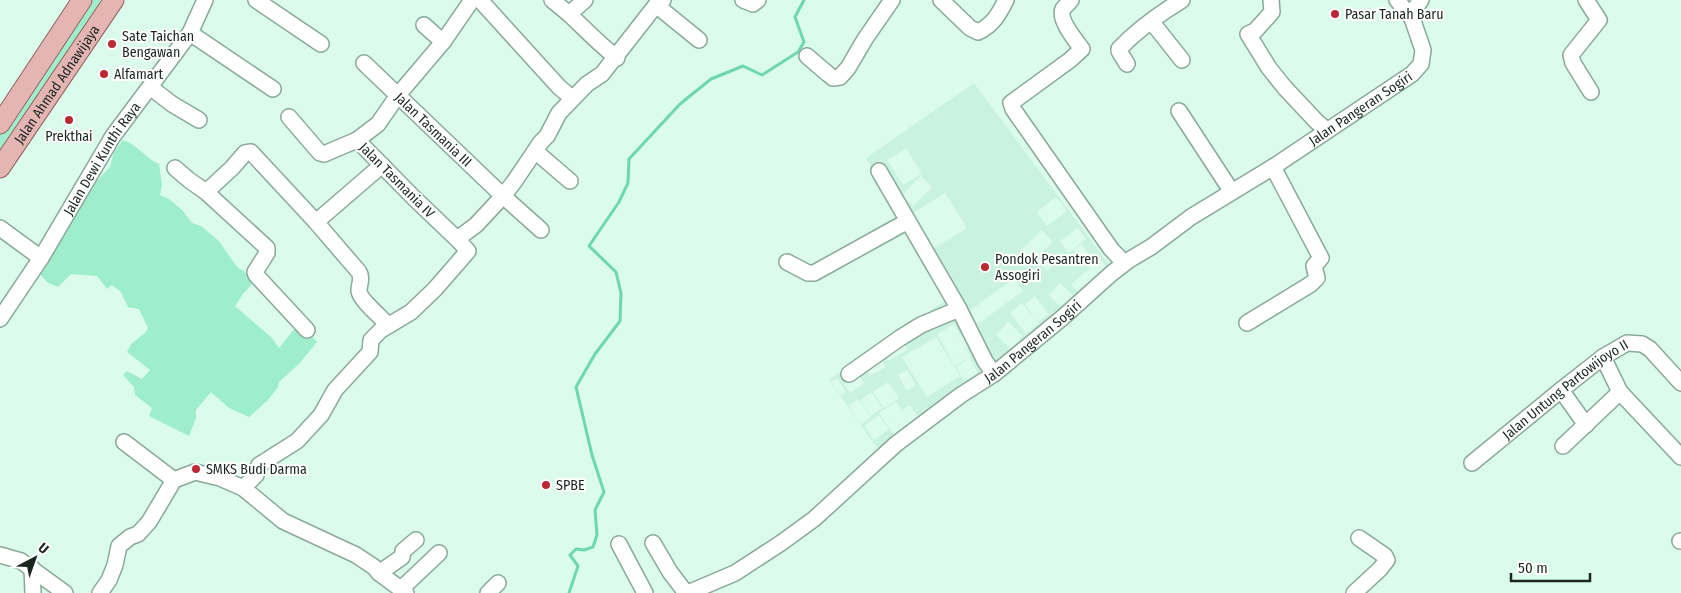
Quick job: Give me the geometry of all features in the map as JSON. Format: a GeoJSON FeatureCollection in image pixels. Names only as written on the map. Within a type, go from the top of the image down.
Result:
{"type":"FeatureCollection","features":[{"type":"Feature","properties":{"kind":"main road","name":"Jalan Ahmad Adnawijaya"},"geometry":{"type":"LineString","coordinates":[[0,124],[82,0]]}},
{"type":"Feature","properties":{"kind":"main road","name":"Jalan Ahmad Adnawijaya"},"geometry":{"type":"LineString","coordinates":[[0,168],[114,0]]}},
{"type":"Feature","properties":{"kind":"street","name":"Jalan Dewi Kunthi Raya"},"geometry":{"type":"LineString","coordinates":[[0,319],[42,258],[50,241],[113,136],[190,33],[205,0]]}},
{"type":"Feature","properties":{"kind":"street"},"geometry":{"type":"LineString","coordinates":[[256,0],[321,44]]}},
{"type":"Feature","properties":{"kind":"street"},"geometry":{"type":"LineString","coordinates":[[357,140],[378,124],[398,95],[443,42],[472,0]]}},
{"type":"Feature","properties":{"kind":"street"},"geometry":{"type":"LineString","coordinates":[[480,0],[559,87],[572,98]]}},
{"type":"Feature","properties":{"kind":"street"},"geometry":{"type":"LineString","coordinates":[[552,0],[617,58]]}},
{"type":"Feature","properties":{"kind":"street"},"geometry":{"type":"LineString","coordinates":[[569,14],[586,0]]}},
{"type":"Feature","properties":{"kind":"street"},"geometry":{"type":"LineString","coordinates":[[743,0],[753,4],[758,0]]}},
{"type":"Feature","properties":{"kind":"street"},"geometry":{"type":"LineString","coordinates":[[806,56],[833,78],[840,77],[848,68],[892,0]]}},
{"type":"Feature","properties":{"kind":"street"},"geometry":{"type":"LineString","coordinates":[[941,0],[970,28],[978,32],[986,29],[999,15],[1006,0]]}},
{"type":"Feature","properties":{"kind":"street"},"geometry":{"type":"LineString","coordinates":[[1072,0],[1063,9],[1062,16],[1082,49],[1011,103],[1018,117],[1111,249],[1124,263]]}},
{"type":"Feature","properties":{"kind":"street"},"geometry":{"type":"LineString","coordinates":[[1127,64],[1119,48],[1156,11],[1182,0]]}},
{"type":"Feature","properties":{"kind":"street"},"geometry":{"type":"LineString","coordinates":[[1271,0],[1272,12],[1255,30],[1248,34],[1278,79],[1317,122],[1327,130]]}},
{"type":"Feature","properties":{"kind":"street"},"geometry":{"type":"LineString","coordinates":[[1397,0],[1412,18]]}},
{"type":"Feature","properties":{"kind":"street"},"geometry":{"type":"LineString","coordinates":[[1412,18],[1421,0]]}},
{"type":"Feature","properties":{"kind":"street"},"geometry":{"type":"LineString","coordinates":[[1586,0],[1599,20],[1571,55],[1573,62],[1591,92]]}},
{"type":"Feature","properties":{"kind":"street"},"geometry":{"type":"LineString","coordinates":[[243,488],[256,475],[259,465],[297,441],[321,415],[335,390],[370,352],[371,340],[388,325],[406,317],[467,253],[467,250],[457,239],[476,225],[503,196],[534,151],[547,136],[559,113],[586,84],[602,74],[617,58],[660,3],[699,40]]}},
{"type":"Feature","properties":{"kind":"street"},"geometry":{"type":"LineString","coordinates":[[1156,11],[1182,60]]}},
{"type":"Feature","properties":{"kind":"street","name":"Jalan Pangeran Sogiri"},"geometry":{"type":"LineString","coordinates":[[687,593],[735,573],[814,520],[896,444],[961,395],[994,374],[1062,318],[1124,263],[1151,247],[1191,217],[1272,167],[1401,82],[1421,64],[1423,50],[1412,18]]}},
{"type":"Feature","properties":{"kind":"street"},"geometry":{"type":"LineString","coordinates":[[424,25],[443,42]]}},
{"type":"Feature","properties":{"kind":"street"},"geometry":{"type":"LineString","coordinates":[[190,33],[273,89]]}},
{"type":"Feature","properties":{"kind":"street","name":"Jalan Tasmania III"},"geometry":{"type":"LineString","coordinates":[[364,63],[541,230]]}},
{"type":"Feature","properties":{"kind":"street"},"geometry":{"type":"LineString","coordinates":[[150,87],[172,104],[199,120]]}},
{"type":"Feature","properties":{"kind":"street"},"geometry":{"type":"LineString","coordinates":[[1179,111],[1232,192]]}},
{"type":"Feature","properties":{"kind":"street","name":"Jalan Tasmania IV"},"geometry":{"type":"LineString","coordinates":[[289,117],[320,153],[324,154],[357,140],[457,239]]}},
{"type":"Feature","properties":{"kind":"street"},"geometry":{"type":"LineString","coordinates":[[534,151],[570,181]]}},
{"type":"Feature","properties":{"kind":"street"},"geometry":{"type":"LineString","coordinates":[[206,192],[245,153],[251,152],[359,272],[362,280],[359,289],[361,296],[388,325]]}},
{"type":"Feature","properties":{"kind":"street"},"geometry":{"type":"LineString","coordinates":[[316,222],[382,165]]}},
{"type":"Feature","properties":{"kind":"street"},"geometry":{"type":"LineString","coordinates":[[1247,323],[1318,278],[1314,266],[1321,258],[1272,167]]}},
{"type":"Feature","properties":{"kind":"street"},"geometry":{"type":"LineString","coordinates":[[175,168],[206,192],[267,248],[267,253],[256,275],[307,330]]}},
{"type":"Feature","properties":{"kind":"street"},"geometry":{"type":"LineString","coordinates":[[878,171],[958,309],[985,362],[994,374]]}},
{"type":"Feature","properties":{"kind":"street"},"geometry":{"type":"LineString","coordinates":[[787,262],[808,273],[814,272],[908,221]]}},
{"type":"Feature","properties":{"kind":"street"},"geometry":{"type":"LineString","coordinates":[[0,228],[42,258]]}},
{"type":"Feature","properties":{"kind":"street"},"geometry":{"type":"LineString","coordinates":[[849,374],[900,338],[922,325],[958,309]]}},
{"type":"Feature","properties":{"kind":"street","name":"Jalan Untung Partowijoyo II"},"geometry":{"type":"LineString","coordinates":[[1472,464],[1561,390],[1603,357],[1627,342],[1642,344],[1657,356],[1681,383]]}},
{"type":"Feature","properties":{"kind":"street"},"geometry":{"type":"LineString","coordinates":[[1603,357],[1620,392],[1681,457]]}},
{"type":"Feature","properties":{"kind":"street"},"geometry":{"type":"LineString","coordinates":[[1561,390],[1586,425]]}},
{"type":"Feature","properties":{"kind":"street"},"geometry":{"type":"LineString","coordinates":[[1563,446],[1620,392]]}},
{"type":"Feature","properties":{"kind":"street"},"geometry":{"type":"LineString","coordinates":[[124,442],[174,480]]}},
{"type":"Feature","properties":{"kind":"street"},"geometry":{"type":"LineString","coordinates":[[100,593],[109,580],[115,565],[119,546],[130,537],[138,534],[149,522],[174,480],[195,472],[214,476],[243,488],[283,521],[356,555],[403,591],[439,553]]}},
{"type":"Feature","properties":{"kind":"street"},"geometry":{"type":"LineString","coordinates":[[1354,593],[1387,560],[1385,556],[1359,538]]}},
{"type":"Feature","properties":{"kind":"street"},"geometry":{"type":"LineString","coordinates":[[379,573],[402,557],[403,551],[416,540]]}},
{"type":"Feature","properties":{"kind":"street"},"geometry":{"type":"LineString","coordinates":[[654,542],[670,572],[687,593]]}},
{"type":"Feature","properties":{"kind":"street"},"geometry":{"type":"LineString","coordinates":[[619,544],[645,593]]}},
{"type":"Feature","properties":{"kind":"street"},"geometry":{"type":"LineString","coordinates":[[0,555],[22,561],[65,593]]}},
{"type":"Feature","properties":{"kind":"street"},"geometry":{"type":"LineString","coordinates":[[32,568],[33,593]]}},
{"type":"Feature","properties":{"kind":"shaded area","name":"Pondok Pesantren Assogiri"},"geometry":{"type":"Polygon","coordinates":[[[974,83],[1113,270],[880,452],[829,380],[946,300],[866,158],[974,83]],[[906,148],[887,160],[903,185],[922,174],[906,148]],[[921,176],[902,195],[913,206],[932,187],[921,176]],[[945,193],[912,214],[933,249],[967,228],[945,193]],[[1056,197],[1037,212],[1047,226],[1067,211],[1056,197]],[[1078,228],[1060,241],[1068,253],[1086,239],[1078,228]],[[1042,230],[1020,251],[1031,262],[1053,242],[1042,230]],[[1082,244],[1073,250],[1080,260],[1089,254],[1082,244]],[[1046,252],[1037,259],[1047,271],[1056,263],[1046,252]],[[1096,254],[1086,262],[1090,268],[1071,284],[1079,294],[1109,270],[1096,254]],[[1014,278],[969,311],[978,324],[1023,291],[1014,278]],[[1060,283],[1049,295],[1061,307],[1073,295],[1060,283]],[[1035,296],[1025,304],[1037,321],[1022,303],[1010,313],[1026,334],[1049,314],[1035,296]],[[1008,322],[996,335],[1011,349],[1023,336],[1008,322]],[[954,324],[937,334],[943,345],[960,335],[954,324]],[[967,331],[943,345],[954,366],[971,357],[966,348],[974,344],[967,331]],[[936,337],[902,357],[927,397],[960,376],[936,337]],[[903,342],[885,354],[888,361],[908,349],[903,342]],[[970,358],[956,367],[964,381],[978,373],[970,358]],[[881,359],[865,368],[870,376],[886,367],[881,359]],[[907,370],[898,375],[907,391],[916,385],[907,370]],[[858,374],[844,384],[850,393],[864,383],[858,374]],[[837,378],[831,382],[841,396],[846,392],[837,378]],[[888,382],[873,392],[884,408],[899,398],[888,382]],[[871,392],[860,400],[871,416],[882,408],[871,392]],[[858,399],[848,406],[861,424],[871,417],[858,399]],[[896,402],[879,413],[885,422],[902,410],[896,402]],[[910,405],[885,422],[894,434],[918,417],[910,405]],[[879,415],[864,426],[874,440],[889,429],[879,415]]]}},
{"type":"Feature","properties":{"kind":"green space"},"geometry":{"type":"Polygon","coordinates":[[[83,0],[101,0],[0,157],[0,130],[83,0]]]}},
{"type":"Feature","properties":{"kind":"green space"},"geometry":{"type":"Polygon","coordinates":[[[123,140],[159,164],[162,185],[160,195],[169,199],[183,211],[192,223],[201,226],[219,241],[238,268],[244,271],[253,283],[235,306],[272,338],[279,348],[299,323],[317,342],[299,364],[279,382],[278,387],[268,400],[249,417],[229,408],[211,392],[196,410],[196,418],[189,436],[149,416],[152,408],[135,395],[134,387],[123,375],[127,371],[142,379],[150,370],[127,352],[131,344],[145,333],[148,328],[139,309],[128,307],[121,292],[112,285],[107,289],[97,276],[71,274],[58,287],[48,283],[37,271],[85,194],[110,167],[114,152],[123,140]]]}},
{"type":"Feature","properties":{"kind":"waterway"},"geometry":{"type":"LineString","coordinates":[[569,593],[578,566],[570,555],[576,549],[584,550],[593,547],[597,535],[595,510],[604,492],[592,455],[576,387],[595,354],[620,321],[621,293],[616,272],[589,246],[619,202],[628,183],[629,159],[680,104],[711,79],[743,66],[762,75],[798,52],[804,42],[795,17],[804,0]]}},
{"type":"Feature","properties":{"kind":"place","name":"Pasar Tanah Baru"},"geometry":{"type":"Point","coordinates":[1335,14]}},
{"type":"Feature","properties":{"kind":"place","name":"Sate Taichan Bengawan"},"geometry":{"type":"Point","coordinates":[112,44]}},
{"type":"Feature","properties":{"kind":"place","name":"Alfamart"},"geometry":{"type":"Point","coordinates":[104,74]}},
{"type":"Feature","properties":{"kind":"place","name":"Prekthai"},"geometry":{"type":"Point","coordinates":[69,120]}},
{"type":"Feature","properties":{"kind":"place","name":"Pondok Pesantren Assogiri"},"geometry":{"type":"Point","coordinates":[985,267]}},
{"type":"Feature","properties":{"kind":"place","name":"SMKS Budi Darma"},"geometry":{"type":"Point","coordinates":[196,469]}},
{"type":"Feature","properties":{"kind":"place","name":"SPBE"},"geometry":{"type":"Point","coordinates":[546,485]}}]}
